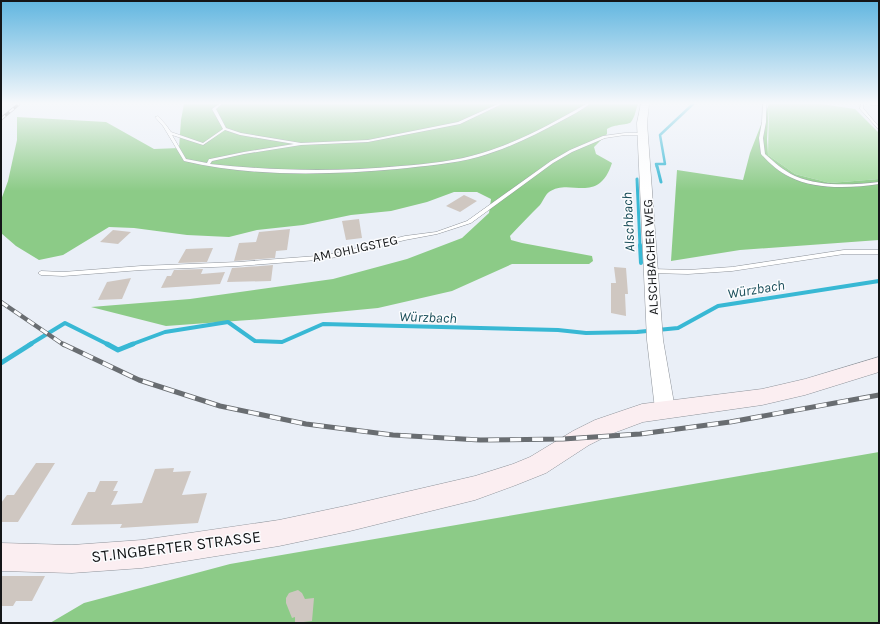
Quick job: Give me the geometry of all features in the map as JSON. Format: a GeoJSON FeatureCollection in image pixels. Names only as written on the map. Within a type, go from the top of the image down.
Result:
{"type":"FeatureCollection","features":[{"type":"Feature","properties":{"kind":"main road","name":"ST.INGBERTER STRASSE"},"geometry":{"type":"LineString","coordinates":[[1,557],[72,559],[142,554],[264,536],[350,518],[475,488],[516,474],[538,465],[581,438],[603,427],[642,413],[762,397],[805,387],[879,364]]}},
{"type":"Feature","properties":{"kind":"street","name":"ALSCHBACHER WEG"},"geometry":{"type":"LineString","coordinates":[[643,134],[655,334],[665,409]]}},
{"type":"Feature","properties":{"kind":"lane"},"geometry":{"type":"LineString","coordinates":[[170,133],[203,144],[219,133]]}},
{"type":"Feature","properties":{"kind":"lane"},"geometry":{"type":"LineString","coordinates":[[170,133],[185,160],[244,170],[290,171],[384,169],[439,163],[483,155],[502,148],[533,133]]}},
{"type":"Feature","properties":{"kind":"lane"},"geometry":{"type":"LineString","coordinates":[[237,133],[301,144]]}},
{"type":"Feature","properties":{"kind":"lane"},"geometry":{"type":"LineString","coordinates":[[208,165],[210,160],[244,153],[301,144],[368,141],[408,133]]}},
{"type":"Feature","properties":{"kind":"lane"},"geometry":{"type":"LineString","coordinates":[[762,133],[762,154],[783,171],[794,177],[831,186],[879,184]]}},
{"type":"Feature","properties":{"kind":"lane","name":"AM OHLIGSTEG"},"geometry":{"type":"LineString","coordinates":[[40,273],[63,274],[317,258],[337,255],[392,241],[437,233],[469,222],[552,162],[571,151],[604,137],[625,134],[643,134]]}},
{"type":"Feature","properties":{"kind":"lane"},"geometry":{"type":"LineString","coordinates":[[651,272],[688,272],[732,269],[844,252],[879,252]]}},
{"type":"Feature","properties":{"kind":"green space"},"geometry":{"type":"Polygon","coordinates":[[[17,133],[126,133],[154,149],[179,148],[180,133],[607,133],[594,147],[596,154],[612,163],[606,176],[599,184],[583,188],[557,188],[549,192],[540,205],[510,236],[511,240],[522,243],[592,256],[593,261],[589,264],[512,264],[452,291],[378,308],[263,319],[166,326],[91,307],[190,299],[333,279],[407,259],[462,238],[489,213],[491,199],[477,192],[454,192],[427,202],[391,211],[351,215],[303,225],[257,230],[229,237],[187,235],[134,228],[109,227],[63,255],[39,260],[16,246],[1,233],[1,200],[8,181],[17,140],[17,133]]]}},
{"type":"Feature","properties":{"kind":"green space"},"geometry":{"type":"Polygon","coordinates":[[[758,133],[767,133],[768,155],[795,174],[830,183],[879,179],[879,240],[740,250],[671,261],[677,170],[743,180],[750,153],[758,133]]]}},
{"type":"Feature","properties":{"kind":"green space"},"geometry":{"type":"Polygon","coordinates":[[[768,133],[879,133],[879,179],[830,183],[795,174],[768,155],[768,133]]]}},
{"type":"Feature","properties":{"kind":"green space"},"geometry":{"type":"Polygon","coordinates":[[[879,452],[879,623],[50,623],[84,603],[230,564],[879,452]]]}},
{"type":"Feature","properties":{"kind":"building"},"geometry":{"type":"Polygon","coordinates":[[[464,195],[477,201],[460,212],[446,206],[464,195]]]}},
{"type":"Feature","properties":{"kind":"building"},"geometry":{"type":"Polygon","coordinates":[[[359,219],[362,238],[346,240],[342,221],[359,219]]]}},
{"type":"Feature","properties":{"kind":"building"},"geometry":{"type":"Polygon","coordinates":[[[290,229],[287,250],[276,251],[275,258],[234,261],[239,243],[256,242],[259,232],[290,229]]]}},
{"type":"Feature","properties":{"kind":"building"},"geometry":{"type":"Polygon","coordinates":[[[113,230],[131,232],[118,244],[100,242],[113,230]]]}},
{"type":"Feature","properties":{"kind":"building"},"geometry":{"type":"Polygon","coordinates":[[[213,248],[207,262],[178,263],[186,249],[213,248]]]}},
{"type":"Feature","properties":{"kind":"building"},"geometry":{"type":"Polygon","coordinates":[[[273,265],[271,281],[227,282],[232,268],[273,265]]]}},
{"type":"Feature","properties":{"kind":"building"},"geometry":{"type":"Polygon","coordinates":[[[614,267],[626,268],[628,294],[625,294],[626,316],[611,313],[611,283],[616,283],[614,267]]]}},
{"type":"Feature","properties":{"kind":"building"},"geometry":{"type":"Polygon","coordinates":[[[203,269],[201,274],[225,272],[220,284],[161,288],[167,276],[171,276],[174,270],[203,269]]]}},
{"type":"Feature","properties":{"kind":"building"},"geometry":{"type":"Polygon","coordinates":[[[131,278],[122,299],[98,300],[107,282],[131,278]]]}},
{"type":"Feature","properties":{"kind":"building"},"geometry":{"type":"Polygon","coordinates":[[[36,463],[55,463],[18,522],[1,522],[1,503],[7,495],[14,495],[36,463]]]}},
{"type":"Feature","properties":{"kind":"building"},"geometry":{"type":"Polygon","coordinates":[[[174,468],[173,472],[191,471],[182,495],[207,493],[198,523],[120,528],[122,524],[71,525],[88,492],[95,492],[100,481],[118,481],[113,491],[118,491],[111,505],[142,503],[155,469],[174,468]]]}},
{"type":"Feature","properties":{"kind":"building"},"geometry":{"type":"Polygon","coordinates":[[[1,576],[45,576],[32,601],[16,601],[13,606],[1,606],[1,576]]]}},
{"type":"Feature","properties":{"kind":"building"},"geometry":{"type":"Polygon","coordinates":[[[298,590],[302,593],[305,599],[314,598],[312,621],[295,623],[295,617],[292,618],[286,603],[286,598],[289,593],[298,590]]]}},
{"type":"Feature","properties":{"kind":"waterway","name":"Alschbach"},"geometry":{"type":"LineString","coordinates":[[657,167],[656,164],[665,164],[660,135],[662,133]]}},
{"type":"Feature","properties":{"kind":"waterway","name":"Alschbach"},"geometry":{"type":"LineString","coordinates":[[657,166],[661,182]]}},
{"type":"Feature","properties":{"kind":"waterway","name":"Alschbach"},"geometry":{"type":"LineString","coordinates":[[637,179],[640,246]]}},
{"type":"Feature","properties":{"kind":"waterway","name":"Alschbach"},"geometry":{"type":"LineString","coordinates":[[640,245],[641,263]]}},
{"type":"Feature","properties":{"kind":"waterway","name":"Würzbach"},"geometry":{"type":"LineString","coordinates":[[130,345],[165,332],[228,322],[255,341],[282,342],[323,324],[558,330],[586,333],[637,332],[678,328],[718,306],[879,281]]}},
{"type":"Feature","properties":{"kind":"waterway","name":"Würzbach"},"geometry":{"type":"LineString","coordinates":[[29,345],[65,323],[107,344]]}},
{"type":"Feature","properties":{"kind":"waterway","name":"Würzbach"},"geometry":{"type":"LineString","coordinates":[[1,363],[31,344]]}},
{"type":"Feature","properties":{"kind":"waterway","name":"Würzbach"},"geometry":{"type":"LineString","coordinates":[[107,344],[118,350],[133,344]]}},
{"type":"Feature","properties":{"kind":"railway"},"geometry":{"type":"LineString","coordinates":[[1,302],[64,345]]}},
{"type":"Feature","properties":{"kind":"railway"},"geometry":{"type":"LineString","coordinates":[[63,344],[139,380],[220,406],[306,424],[393,435],[480,440],[563,439],[640,434],[730,422],[879,395]]}}]}
